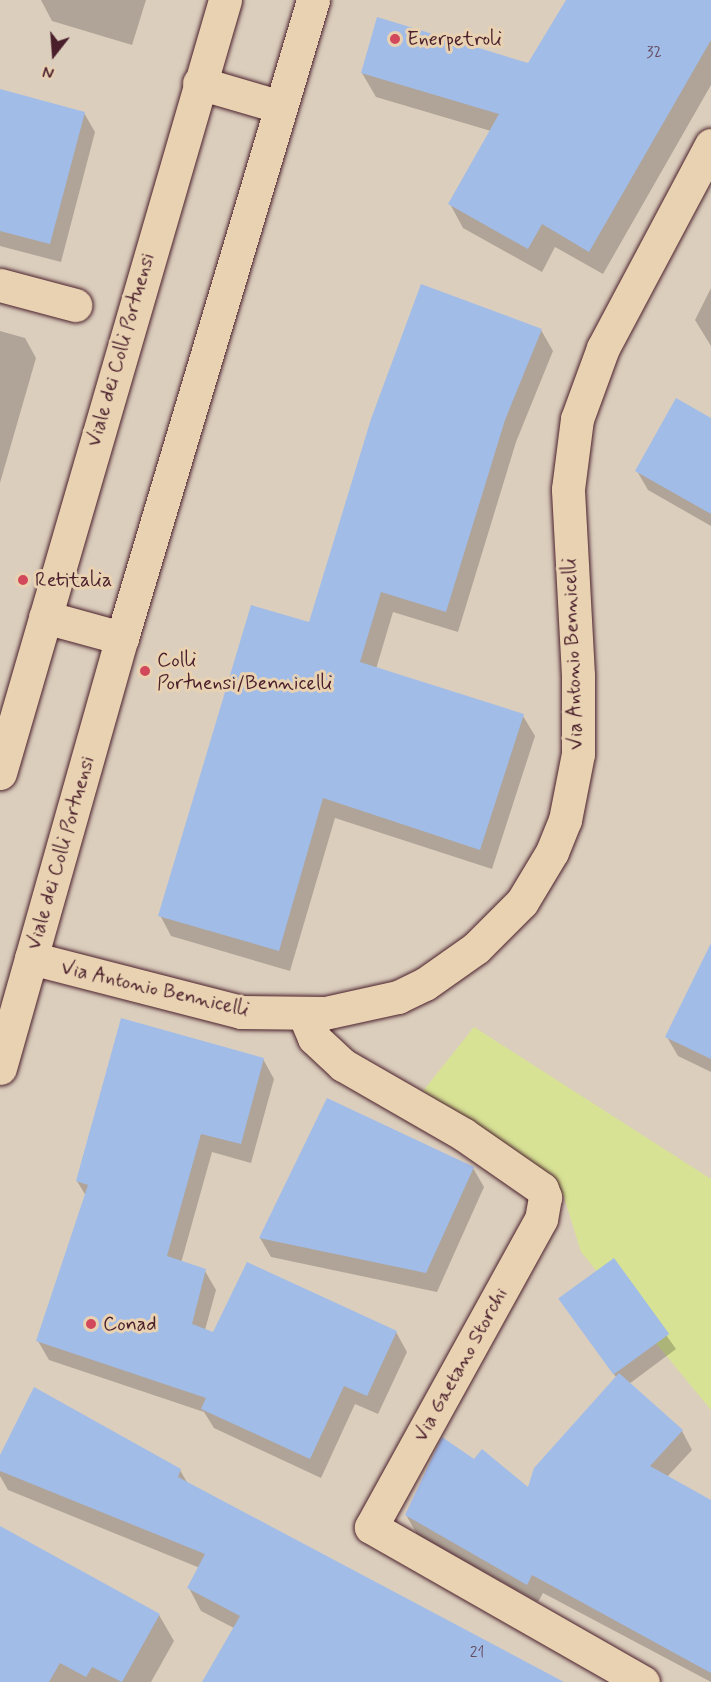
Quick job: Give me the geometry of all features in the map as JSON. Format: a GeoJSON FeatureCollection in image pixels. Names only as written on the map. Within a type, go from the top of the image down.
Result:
{"type":"FeatureCollection","features":[{"type":"Feature","properties":{"kind":"street","name":"Viale dei Colli Portuensi"},"geometry":{"type":"LineString","coordinates":[[0,773],[225,0]]}},
{"type":"Feature","properties":{"kind":"street","name":"Viale dei Colli Portuensi"},"geometry":{"type":"LineString","coordinates":[[0,1068],[122,638],[312,0]]}},
{"type":"Feature","properties":{"kind":"street"},"geometry":{"type":"LineString","coordinates":[[200,83],[281,107]]}},
{"type":"Feature","properties":{"kind":"street","name":"Via Antonio Bennicelli"},"geometry":{"type":"LineString","coordinates":[[31,958],[241,1012],[304,1014],[348,1009],[398,997],[449,969],[522,902],[552,852],[565,820],[578,754],[578,675],[568,489],[577,419],[603,348],[711,145]]}},
{"type":"Feature","properties":{"kind":"street"},"geometry":{"type":"LineString","coordinates":[[0,285],[75,305]]}},
{"type":"Feature","properties":{"kind":"street"},"geometry":{"type":"LineString","coordinates":[[45,617],[122,638]]}},
{"type":"Feature","properties":{"kind":"street","name":"Via Gaetano Storchi"},"geometry":{"type":"LineString","coordinates":[[304,1014],[314,1038],[344,1065],[463,1134],[542,1189],[545,1197],[541,1218],[371,1527],[643,1682]]}},
{"type":"Feature","properties":{"kind":"green space"},"geometry":{"type":"Polygon","coordinates":[[[474,1027],[711,1179],[711,1410],[581,1252],[564,1197],[423,1091],[474,1027]]]}},
{"type":"Feature","properties":{"kind":"building"},"geometry":{"type":"Polygon","coordinates":[[[566,0],[711,0],[711,40],[589,252],[542,224],[528,249],[448,204],[499,114],[361,73],[377,17],[528,63],[566,0]]]}},
{"type":"Feature","properties":{"kind":"building"},"geometry":{"type":"Polygon","coordinates":[[[0,89],[85,112],[50,244],[0,231],[0,89]]]}},
{"type":"Feature","properties":{"kind":"building"},"geometry":{"type":"Polygon","coordinates":[[[421,284],[542,329],[505,420],[446,612],[381,592],[360,662],[524,714],[480,850],[323,798],[279,951],[158,916],[251,605],[309,622],[371,419],[421,284]]]}},
{"type":"Feature","properties":{"kind":"building"},"geometry":{"type":"Polygon","coordinates":[[[676,398],[711,418],[711,514],[635,471],[676,398]]]}},
{"type":"Feature","properties":{"kind":"building"},"geometry":{"type":"Polygon","coordinates":[[[711,943],[711,1059],[665,1037],[711,943]]]}},
{"type":"Feature","properties":{"kind":"building"},"geometry":{"type":"Polygon","coordinates":[[[121,1018],[264,1058],[241,1144],[201,1134],[167,1256],[206,1269],[192,1324],[213,1332],[247,1262],[397,1331],[367,1396],[344,1386],[310,1459],[201,1409],[206,1398],[36,1341],[88,1185],[76,1181],[121,1018]]]}},
{"type":"Feature","properties":{"kind":"building"},"geometry":{"type":"Polygon","coordinates":[[[327,1098],[474,1167],[426,1273],[259,1238],[327,1098]]]}},
{"type":"Feature","properties":{"kind":"building"},"geometry":{"type":"Polygon","coordinates":[[[614,1258],[669,1334],[613,1375],[558,1299],[614,1258]]]}},
{"type":"Feature","properties":{"kind":"building"},"geometry":{"type":"Polygon","coordinates":[[[619,1373],[683,1430],[650,1466],[711,1500],[711,1673],[532,1575],[527,1585],[405,1515],[442,1437],[474,1459],[482,1449],[528,1487],[534,1468],[619,1373]]]}},
{"type":"Feature","properties":{"kind":"building"},"geometry":{"type":"Polygon","coordinates":[[[34,1387],[181,1469],[178,1477],[564,1682],[202,1682],[240,1616],[187,1588],[205,1554],[0,1471],[0,1455],[34,1387]]]}},
{"type":"Feature","properties":{"kind":"building"},"geometry":{"type":"Polygon","coordinates":[[[0,1526],[160,1614],[122,1682],[92,1667],[86,1677],[60,1663],[49,1682],[0,1682],[0,1526]]]}},
{"type":"Feature","properties":{"kind":"place","name":"Enerpetroli"},"geometry":{"type":"Point","coordinates":[395,39]}},
{"type":"Feature","properties":{"kind":"place","name":"Retitalia"},"geometry":{"type":"Point","coordinates":[23,580]}},
{"type":"Feature","properties":{"kind":"place","name":"Colli Portuensi/Bennicelli"},"geometry":{"type":"Point","coordinates":[145,671]}},
{"type":"Feature","properties":{"kind":"place","name":"Conad"},"geometry":{"type":"Point","coordinates":[91,1324]}}]}
